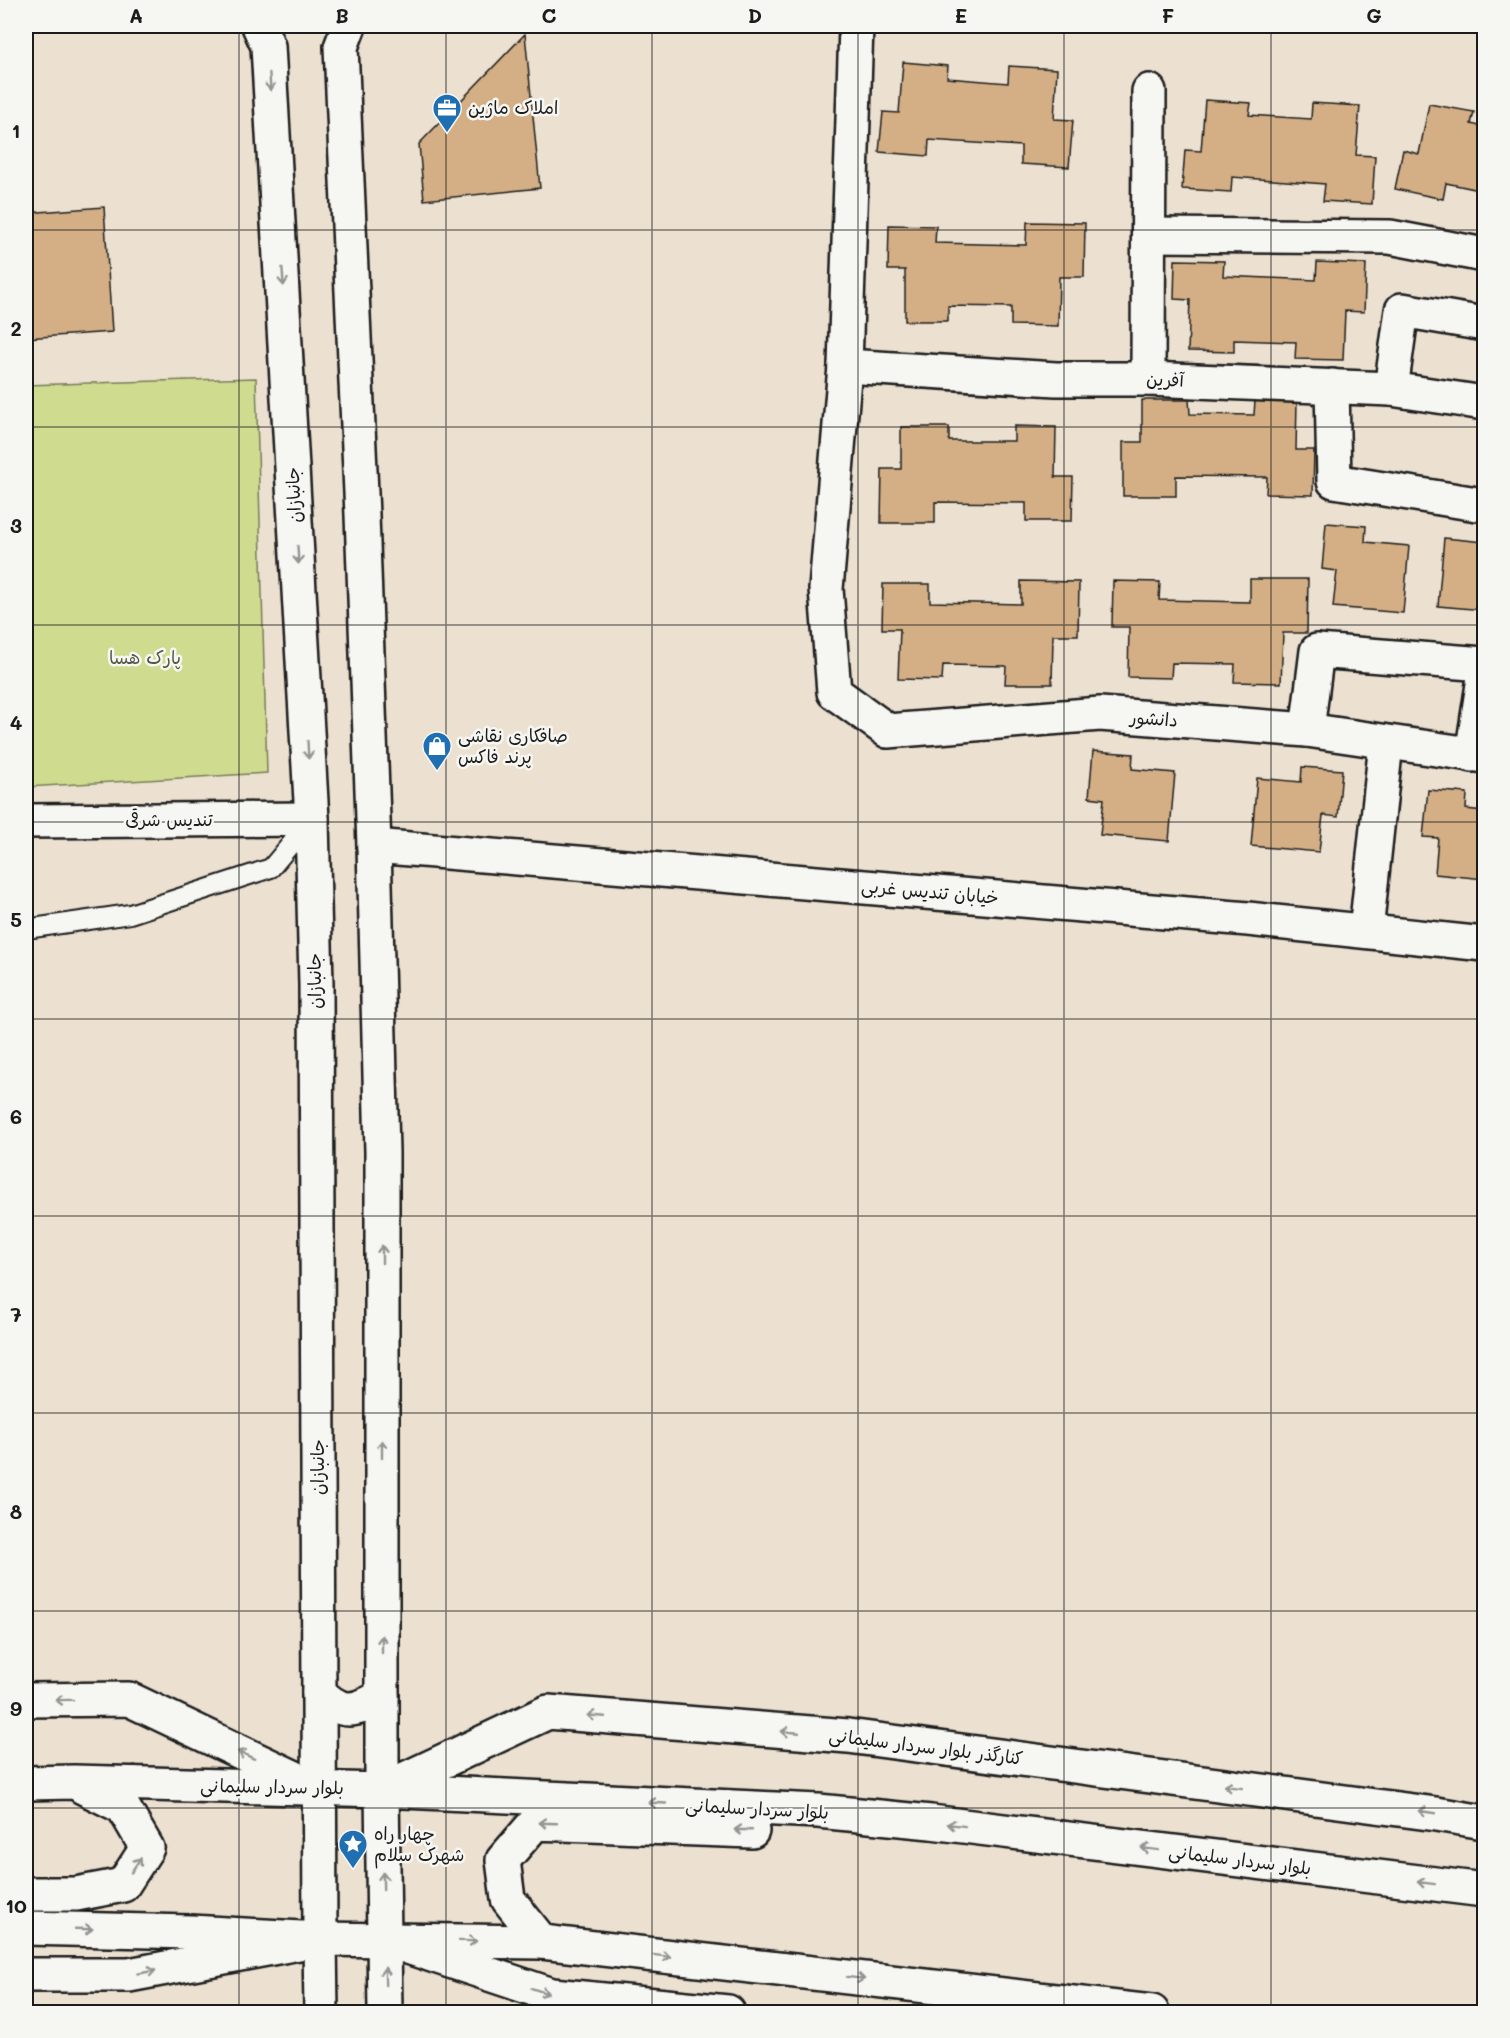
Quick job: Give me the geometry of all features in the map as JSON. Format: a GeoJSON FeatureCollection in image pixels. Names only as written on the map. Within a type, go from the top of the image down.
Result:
{"type":"FeatureCollection","features":[{"type":"Feature","properties":{"kind":"main road","name":"جانبازان"},"geometry":{"type":"LineString","coordinates":[[259,26],[268,46],[312,819],[316,985],[318,1788],[321,2013]]}},
{"type":"Feature","properties":{"kind":"main road"},"geometry":{"type":"LineString","coordinates":[[349,26],[341,47],[362,515],[382,1152],[382,1790],[385,2013]]}},
{"type":"Feature","properties":{"kind":"main road"},"geometry":{"type":"LineString","coordinates":[[845,366],[856,26]]}},
{"type":"Feature","properties":{"kind":"main road"},"geometry":{"type":"LineString","coordinates":[[1148,379],[1149,91]]}},
{"type":"Feature","properties":{"kind":"main road"},"geometry":{"type":"LineString","coordinates":[[1149,235],[1390,237],[1485,255]]}},
{"type":"Feature","properties":{"kind":"main road"},"geometry":{"type":"LineString","coordinates":[[1390,389],[1402,310],[1485,324]]}},
{"type":"Feature","properties":{"kind":"main road","name":"آفرین"},"geometry":{"type":"LineString","coordinates":[[845,366],[1056,379],[1148,379],[1390,389],[1485,403]]}},
{"type":"Feature","properties":{"kind":"main road","name":"دانشور"},"geometry":{"type":"LineString","coordinates":[[845,366],[826,589],[834,692],[888,730],[1100,714],[1307,730],[1478,756]]}},
{"type":"Feature","properties":{"kind":"main road"},"geometry":{"type":"LineString","coordinates":[[1332,386],[1334,481],[1477,504]]}},
{"type":"Feature","properties":{"kind":"main road"},"geometry":{"type":"LineString","coordinates":[[1307,730],[1317,651],[1485,664]]}},
{"type":"Feature","properties":{"kind":"main road"},"geometry":{"type":"LineString","coordinates":[[1478,756],[1485,678]]}},
{"type":"Feature","properties":{"kind":"main road"},"geometry":{"type":"LineString","coordinates":[[1366,931],[1386,743]]}},
{"type":"Feature","properties":{"kind":"main road","name":"تندیس شرقی"},"geometry":{"type":"LineString","coordinates":[[26,821],[312,819]]}},
{"type":"Feature","properties":{"kind":"main road","name":"خیابان تندیس غربی"},"geometry":{"type":"LineString","coordinates":[[374,846],[1248,919],[1485,944]]}},
{"type":"Feature","properties":{"kind":"main road"},"geometry":{"type":"LineString","coordinates":[[319,1692],[330,1704],[345,1709],[363,1708],[382,1696]]}},
{"type":"Feature","properties":{"kind":"main road"},"geometry":{"type":"LineString","coordinates":[[26,1700],[129,1699],[318,1788]]}},
{"type":"Feature","properties":{"kind":"main road","name":"کنارگذر بلوار سردار سلیمانی"},"geometry":{"type":"LineString","coordinates":[[382,1790],[548,1712],[848,1736],[1485,1822]]}},
{"type":"Feature","properties":{"kind":"main road"},"geometry":{"type":"LineString","coordinates":[[26,1894],[76,1894],[123,1885],[147,1848],[123,1807],[74,1782]]}},
{"type":"Feature","properties":{"kind":"main road","name":"بلوار سردار سلیمانی"},"geometry":{"type":"LineString","coordinates":[[26,1783],[74,1782],[382,1790],[818,1811],[931,1822],[1485,1890]]}},
{"type":"Feature","properties":{"kind":"main road"},"geometry":{"type":"LineString","coordinates":[[542,1942],[508,1899],[503,1860],[535,1823],[776,1831],[818,1811]]}},
{"type":"Feature","properties":{"kind":"main road"},"geometry":{"type":"LineString","coordinates":[[26,1928],[191,1932],[320,1939],[542,1942],[1152,2013]]}},
{"type":"Feature","properties":{"kind":"main road"},"geometry":{"type":"LineString","coordinates":[[26,1975],[129,1975],[320,1939]]}},
{"type":"Feature","properties":{"kind":"main road"},"geometry":{"type":"LineString","coordinates":[[384,1939],[552,1995],[728,2013]]}},
{"type":"Feature","properties":{"kind":"lane"},"geometry":{"type":"LineString","coordinates":[[26,929],[130,914],[271,868],[312,819]]}},
{"type":"Feature","properties":{"kind":"green space","name":"پارک هسا"},"geometry":{"type":"Polygon","coordinates":[[[256,378],[267,773],[26,787],[26,385],[256,378]]]}},
{"type":"Feature","properties":{"kind":"building"},"geometry":{"type":"Polygon","coordinates":[[[525,34],[540,188],[424,200],[419,144],[525,34]]]}},
{"type":"Feature","properties":{"kind":"building"},"geometry":{"type":"Polygon","coordinates":[[[903,62],[948,66],[947,78],[1008,83],[1009,66],[1057,69],[1054,119],[1073,120],[1069,167],[1021,164],[1021,146],[929,140],[928,156],[879,152],[883,112],[899,113],[903,62]]]}},
{"type":"Feature","properties":{"kind":"building"},"geometry":{"type":"Polygon","coordinates":[[[1205,100],[1251,103],[1249,115],[1311,119],[1312,103],[1360,106],[1356,155],[1375,156],[1372,204],[1323,201],[1325,184],[1232,177],[1231,192],[1182,189],[1185,150],[1201,151],[1205,100]]]}},
{"type":"Feature","properties":{"kind":"building"},"geometry":{"type":"Polygon","coordinates":[[[1429,104],[1474,112],[1471,124],[1484,127],[1484,191],[1446,183],[1443,199],[1395,189],[1403,150],[1419,154],[1429,104]]]}},
{"type":"Feature","properties":{"kind":"building"},"geometry":{"type":"Polygon","coordinates":[[[104,207],[112,332],[26,338],[26,213],[104,207]]]}},
{"type":"Feature","properties":{"kind":"building"},"geometry":{"type":"Polygon","coordinates":[[[1027,222],[1085,223],[1084,277],[1059,277],[1058,326],[1011,325],[1011,307],[948,306],[948,321],[905,321],[905,270],[888,270],[889,225],[936,226],[935,243],[1026,245],[1027,222]]]}},
{"type":"Feature","properties":{"kind":"building"},"geometry":{"type":"Polygon","coordinates":[[[1175,260],[1224,261],[1223,276],[1316,280],[1317,262],[1366,264],[1364,312],[1345,311],[1343,360],[1295,359],[1296,342],[1234,340],[1234,352],[1188,351],[1190,300],[1174,299],[1175,260]]]}},
{"type":"Feature","properties":{"kind":"building"},"geometry":{"type":"Polygon","coordinates":[[[1142,400],[1189,400],[1190,414],[1254,415],[1255,400],[1297,400],[1296,450],[1314,450],[1313,495],[1266,494],[1267,477],[1176,476],[1176,496],[1123,496],[1123,442],[1142,442],[1142,400]]]}},
{"type":"Feature","properties":{"kind":"building"},"geometry":{"type":"Polygon","coordinates":[[[1014,426],[1056,427],[1055,477],[1073,477],[1072,521],[1026,521],[1026,503],[935,502],[935,523],[881,523],[882,469],[901,469],[901,427],[949,427],[949,441],[1014,441],[1014,426]]]}},
{"type":"Feature","properties":{"kind":"building"},"geometry":{"type":"Polygon","coordinates":[[[1326,523],[1366,526],[1365,542],[1409,546],[1403,613],[1333,607],[1337,571],[1322,569],[1326,523]]]}},
{"type":"Feature","properties":{"kind":"building"},"geometry":{"type":"Polygon","coordinates":[[[1444,538],[1484,542],[1484,610],[1438,606],[1444,538]]]}},
{"type":"Feature","properties":{"kind":"building"},"geometry":{"type":"Polygon","coordinates":[[[1250,579],[1308,579],[1307,633],[1283,633],[1281,683],[1234,682],[1235,664],[1172,663],[1171,678],[1128,677],[1129,627],[1112,627],[1113,581],[1160,582],[1159,600],[1250,602],[1250,579]]]}},
{"type":"Feature","properties":{"kind":"building"},"geometry":{"type":"Polygon","coordinates":[[[1021,581],[1079,582],[1078,635],[1053,635],[1052,684],[1005,684],[1006,666],[943,665],[942,680],[898,679],[900,629],[882,629],[883,584],[930,584],[930,602],[1021,604],[1021,581]]]}},
{"type":"Feature","properties":{"kind":"building"},"geometry":{"type":"Polygon","coordinates":[[[1093,751],[1133,754],[1132,769],[1175,773],[1169,841],[1100,835],[1104,799],[1089,797],[1093,751]]]}},
{"type":"Feature","properties":{"kind":"building"},"geometry":{"type":"Polygon","coordinates":[[[1302,767],[1342,770],[1338,817],[1323,815],[1319,852],[1251,846],[1257,778],[1301,782],[1302,767]]]}},
{"type":"Feature","properties":{"kind":"building"},"geometry":{"type":"Polygon","coordinates":[[[1428,790],[1467,793],[1466,809],[1484,811],[1484,879],[1435,874],[1438,838],[1423,837],[1428,790]]]}},
{"type":"Feature","properties":{"kind":"place","name":"املاک ماژین"},"geometry":{"type":"Point","coordinates":[447,134]}},
{"type":"Feature","properties":{"kind":"place","name":"صافکاری نقاشی پرند فاکس"},"geometry":{"type":"Point","coordinates":[437,772]}},
{"type":"Feature","properties":{"kind":"place","name":"چهار راه شهرک سلام"},"geometry":{"type":"Point","coordinates":[353,1870]}}]}
